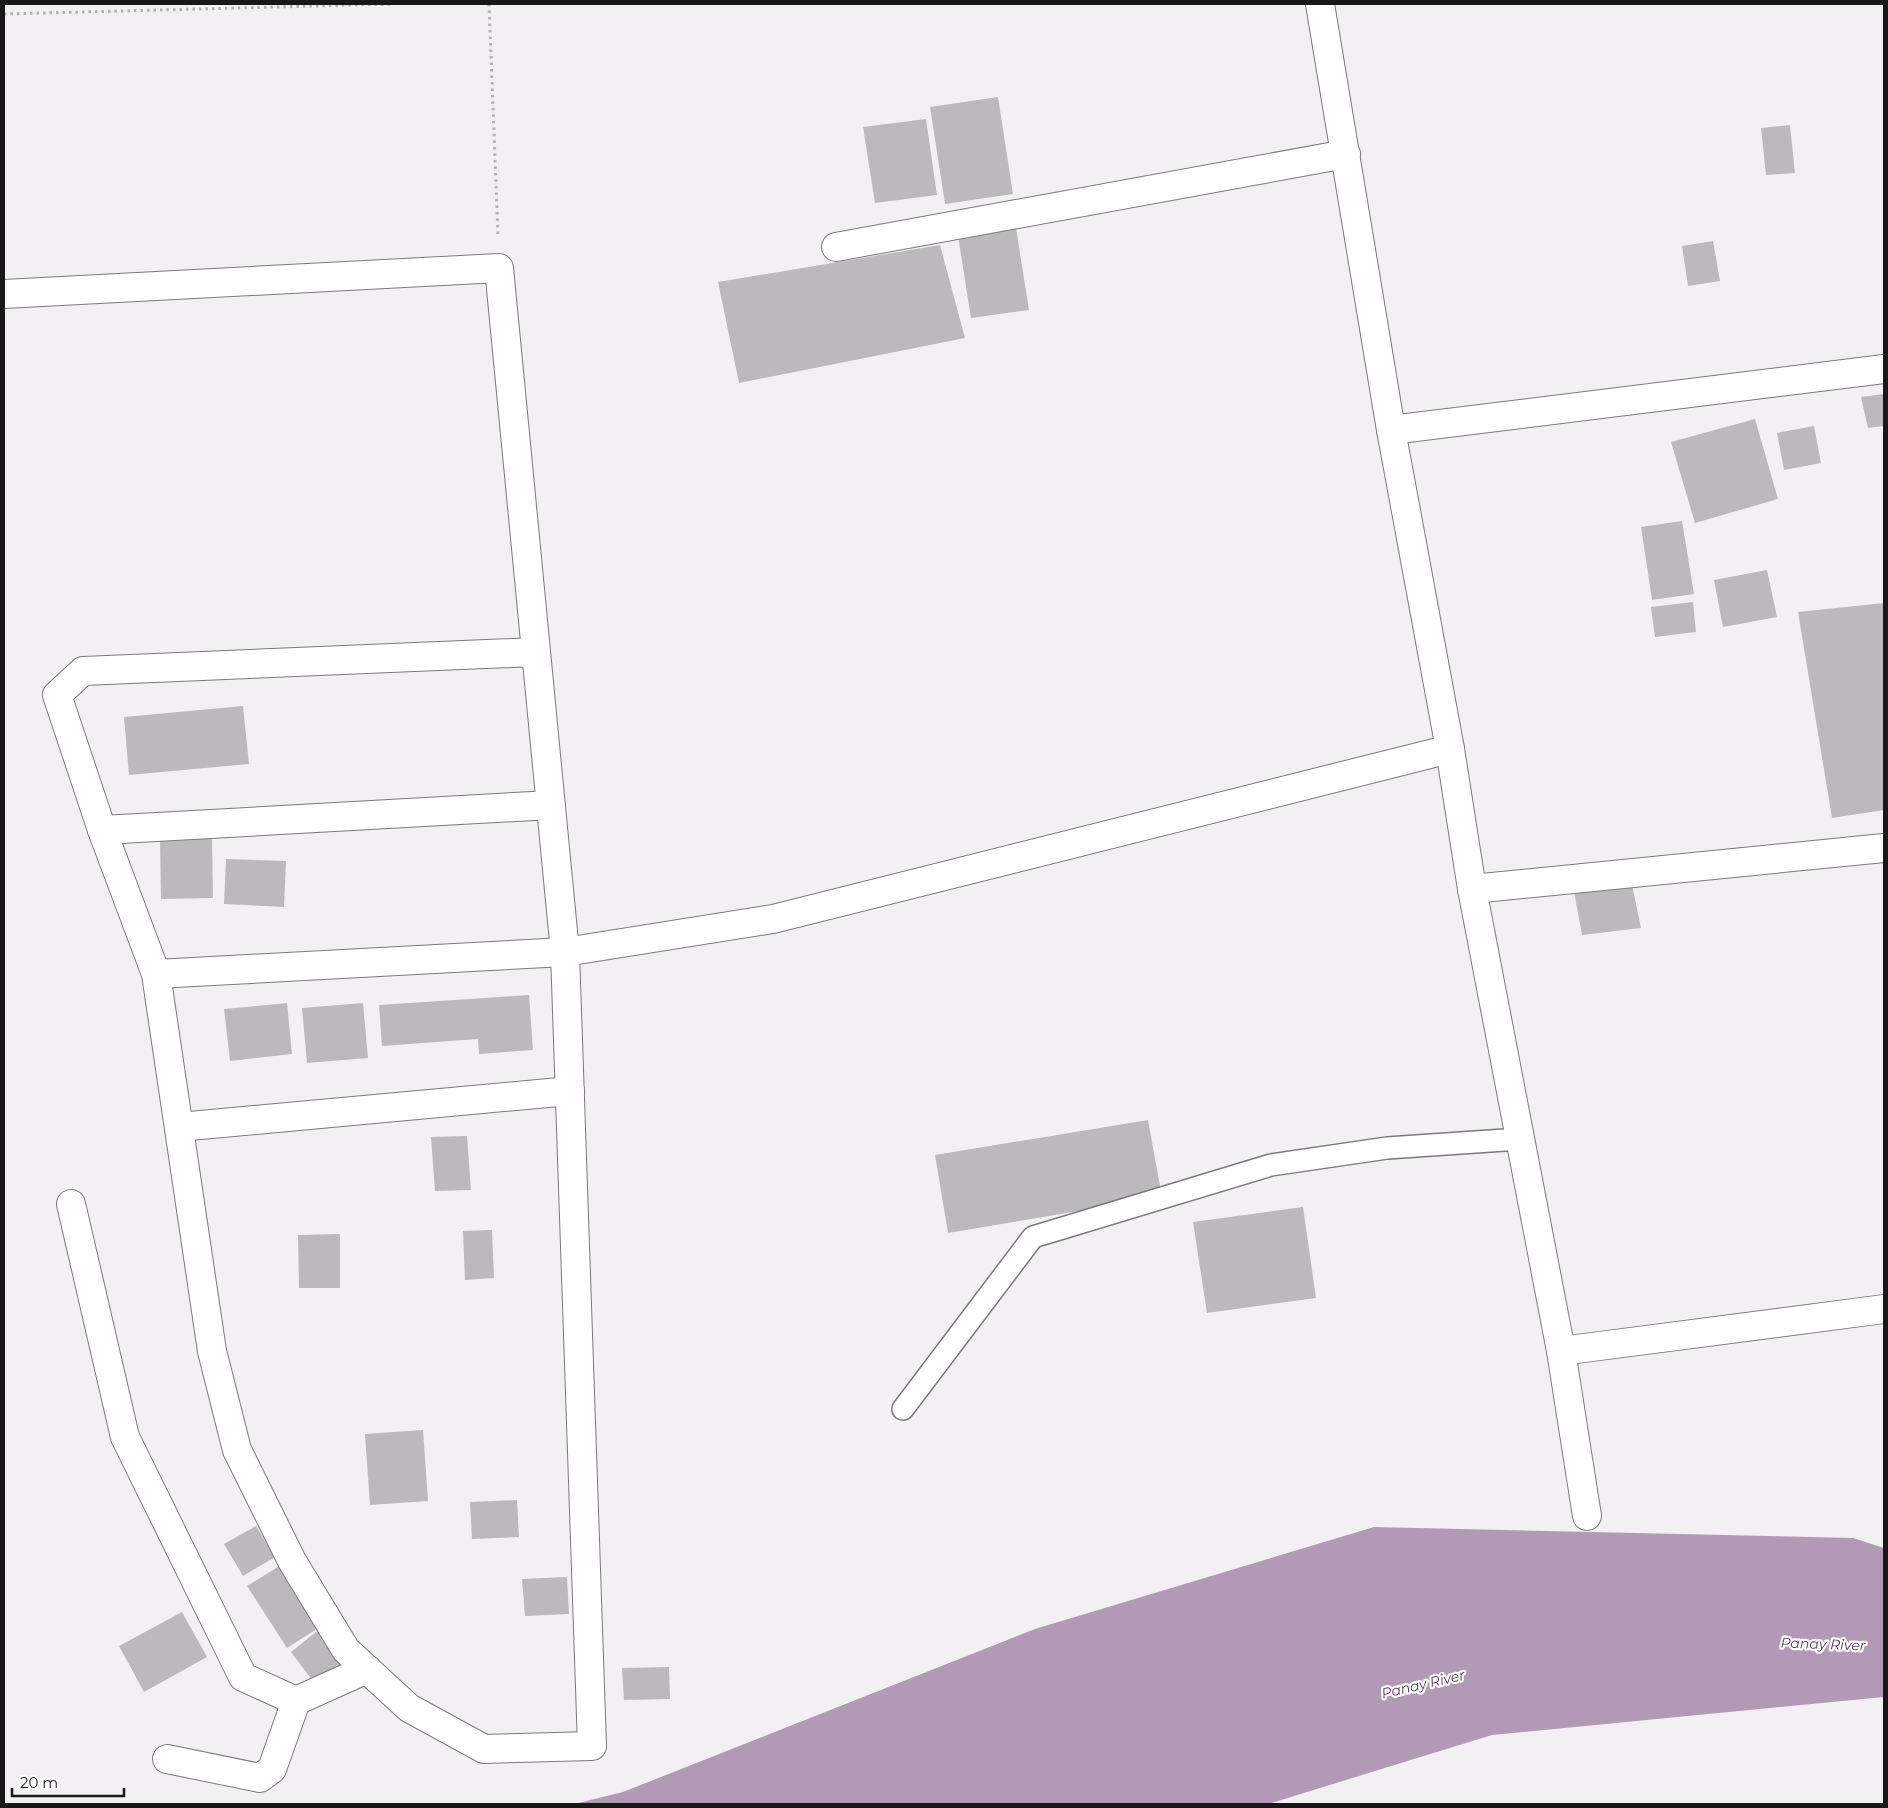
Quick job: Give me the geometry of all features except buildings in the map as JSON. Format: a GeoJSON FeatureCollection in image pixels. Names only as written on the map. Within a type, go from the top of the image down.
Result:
{"type":"FeatureCollection","features":[{"type":"Feature","properties":{"kind":"street"},"geometry":{"type":"LineString","coordinates":[[1320,4],[1392,430],[1450,750],[1472,889],[1561,1351],[1587,1516]]}},
{"type":"Feature","properties":{"kind":"street"},"geometry":{"type":"LineString","coordinates":[[836,247],[1346,154]]}},
{"type":"Feature","properties":{"kind":"street"},"geometry":{"type":"LineString","coordinates":[[4,294],[500,268],[565,952],[592,1746],[484,1749],[409,1708],[346,1650],[292,1561],[237,1450],[212,1351],[156,974],[102,830],[57,695],[84,671],[536,652]]}},
{"type":"Feature","properties":{"kind":"street"},"geometry":{"type":"LineString","coordinates":[[1392,430],[1884,369]]}},
{"type":"Feature","properties":{"kind":"street"},"geometry":{"type":"LineString","coordinates":[[156,974],[565,952],[773,918],[1450,750]]}},
{"type":"Feature","properties":{"kind":"street"},"geometry":{"type":"LineString","coordinates":[[102,830],[551,805]]}},
{"type":"Feature","properties":{"kind":"street"},"geometry":{"type":"LineString","coordinates":[[1472,889],[1884,848]]}},
{"type":"Feature","properties":{"kind":"street"},"geometry":{"type":"LineString","coordinates":[[179,1127],[570,1091]]}},
{"type":"Feature","properties":{"kind":"street"},"geometry":{"type":"LineString","coordinates":[[71,1204],[125,1437],[243,1677],[296,1701]]}},
{"type":"Feature","properties":{"kind":"street"},"geometry":{"type":"LineString","coordinates":[[1561,1351],[1884,1309]]}},
{"type":"Feature","properties":{"kind":"street"},"geometry":{"type":"LineString","coordinates":[[167,1759],[260,1778],[272,1769],[296,1701],[367,1669]]}},
{"type":"Feature","properties":{"kind":"lane"},"geometry":{"type":"LineString","coordinates":[[903,1409],[1034,1237],[1271,1166],[1387,1148],[1520,1139]]}},
{"type":"Feature","properties":{"kind":"path"},"geometry":{"type":"LineString","coordinates":[[4,14],[393,4]]}},
{"type":"Feature","properties":{"kind":"path"},"geometry":{"type":"LineString","coordinates":[[489,4],[500,268]]}},
{"type":"Feature","properties":{"kind":"water","name":"Panay River"},"geometry":{"type":"Polygon","coordinates":[[[1374,1527],[1853,1538],[1884,1548],[1884,1697],[1492,1735],[1268,1804],[574,1804],[623,1792],[1035,1629],[1374,1527]]]}}]}
